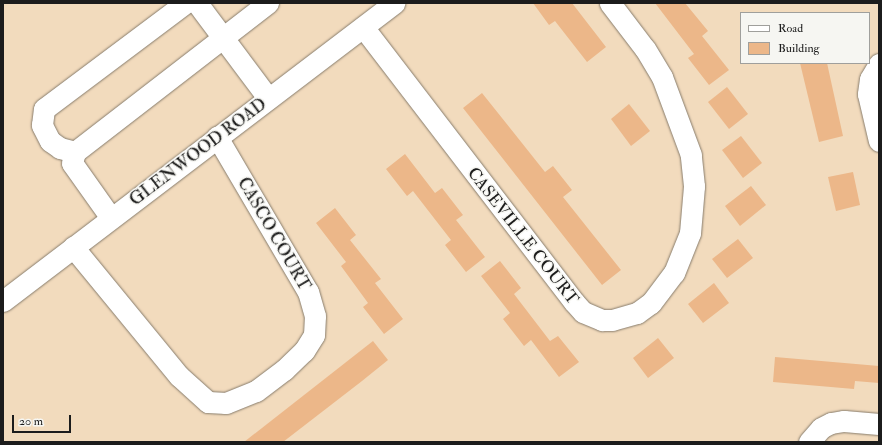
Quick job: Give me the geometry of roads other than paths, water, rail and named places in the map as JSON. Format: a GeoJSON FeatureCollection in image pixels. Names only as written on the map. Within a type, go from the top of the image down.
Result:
{"type":"FeatureCollection","features":[{"type":"Feature","properties":{"kind":"street"},"geometry":{"type":"LineString","coordinates":[[75,152],[60,148],[50,141],[42,125],[44,109],[185,3]]}},
{"type":"Feature","properties":{"kind":"street"},"geometry":{"type":"LineString","coordinates":[[197,3],[268,98]]}},
{"type":"Feature","properties":{"kind":"street"},"geometry":{"type":"LineString","coordinates":[[111,218],[72,163],[75,152],[268,3]]}},
{"type":"Feature","properties":{"kind":"street","name":"GLENWOOD ROAD"},"geometry":{"type":"LineString","coordinates":[[3,301],[394,3]]}},
{"type":"Feature","properties":{"kind":"street","name":"CASEVILLE COURT"},"geometry":{"type":"LineString","coordinates":[[363,26],[570,298],[583,312],[602,320],[612,320],[636,314],[651,303],[674,273],[690,234],[694,186],[691,155],[662,77],[645,48],[610,3]]}},
{"type":"Feature","properties":{"kind":"street"},"geometry":{"type":"LineString","coordinates":[[879,64],[870,78],[868,94],[879,141]]}},
{"type":"Feature","properties":{"kind":"street","name":"CASCO COURT"},"geometry":{"type":"LineString","coordinates":[[73,247],[179,376],[208,402],[226,403],[256,391],[284,370],[304,351],[314,335],[315,316],[310,298],[217,137]]}},
{"type":"Feature","properties":{"kind":"street"},"geometry":{"type":"LineString","coordinates":[[809,442],[821,428],[831,423],[844,421],[877,424]]}}]}
